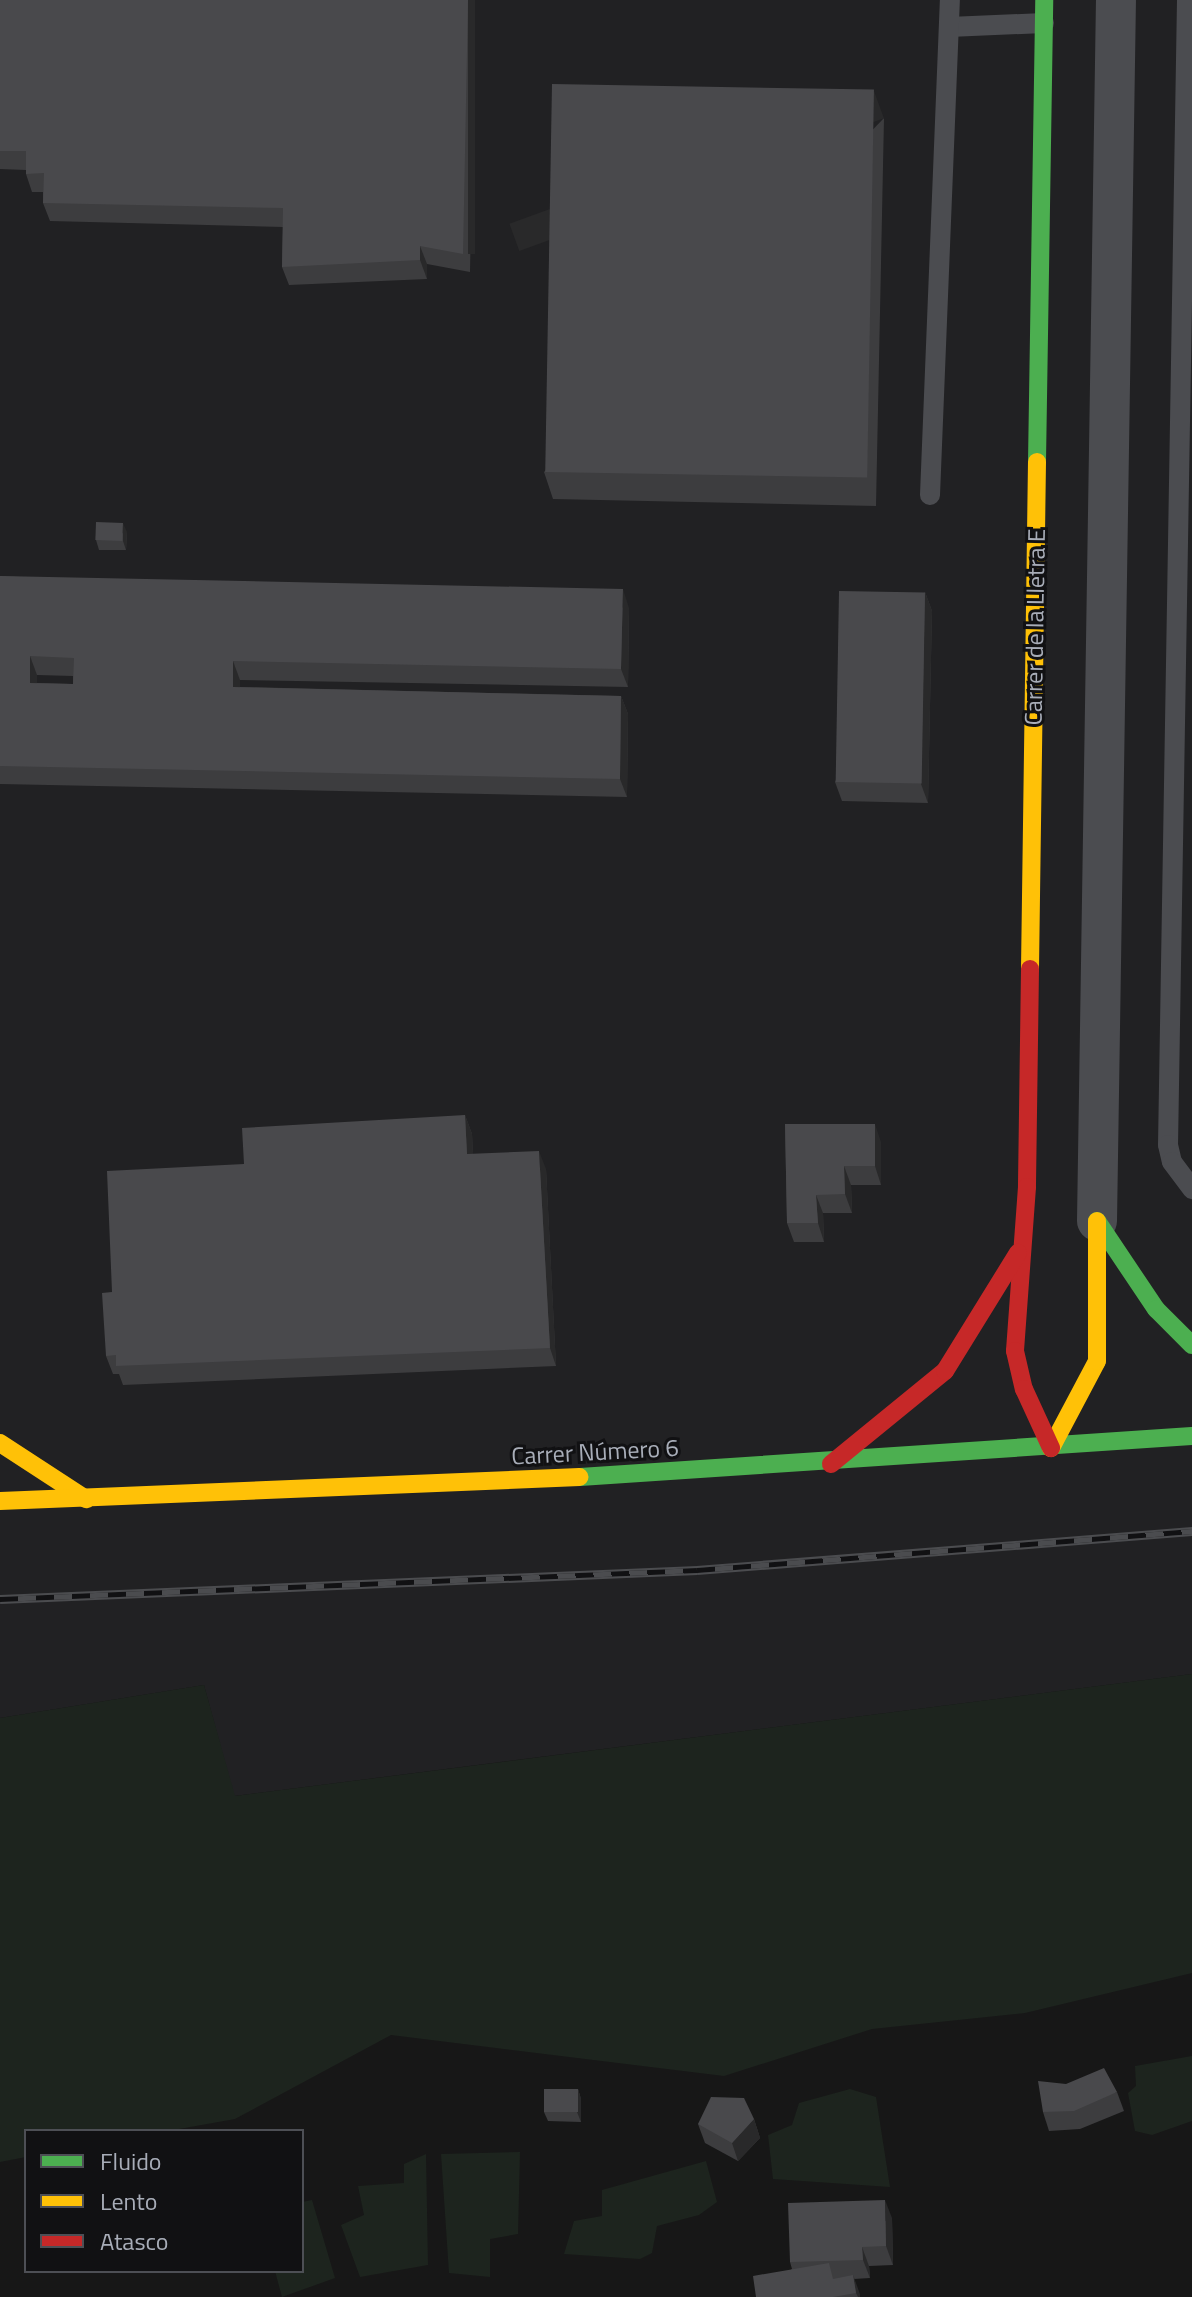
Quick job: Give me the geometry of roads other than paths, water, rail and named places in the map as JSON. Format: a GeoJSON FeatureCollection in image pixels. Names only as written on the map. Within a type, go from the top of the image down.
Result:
{"type":"FeatureCollection","features":[{"type":"Feature","properties":{"kind":"main road","name":"Carrer de la Lletra E"},"geometry":{"type":"LineString","coordinates":[[1044,0],[1027,1187],[1018,1253],[1017,1367],[1051,1448]]}},
{"type":"Feature","properties":{"kind":"main road"},"geometry":{"type":"LineString","coordinates":[[1097,1221],[1156,1309],[1192,1345]]}},
{"type":"Feature","properties":{"kind":"main road"},"geometry":{"type":"LineString","coordinates":[[1051,1448],[1097,1361],[1097,1221]]}},
{"type":"Feature","properties":{"kind":"main road"},"geometry":{"type":"LineString","coordinates":[[831,1464],[945,1371],[1018,1253]]}},
{"type":"Feature","properties":{"kind":"main road","name":"Carrer Número 6"},"geometry":{"type":"LineString","coordinates":[[0,1501],[831,1464],[1192,1436]]}},
{"type":"Feature","properties":{"kind":"main road"},"geometry":{"type":"LineString","coordinates":[[0,1443],[86,1499]]}},
{"type":"Feature","properties":{"kind":"street"},"geometry":{"type":"LineString","coordinates":[[1097,1221],[1116,0]]}},
{"type":"Feature","properties":{"kind":"lane"},"geometry":{"type":"LineString","coordinates":[[930,495],[950,0]]}},
{"type":"Feature","properties":{"kind":"lane"},"geometry":{"type":"LineString","coordinates":[[1187,0],[1168,1145],[1172,1162],[1192,1189]]}},
{"type":"Feature","properties":{"kind":"lane"},"geometry":{"type":"LineString","coordinates":[[949,27],[1044,23]]}},
{"type":"Feature","properties":{"kind":"railway"},"geometry":{"type":"LineString","coordinates":[[0,1599],[697,1570],[1192,1531]]}}]}
